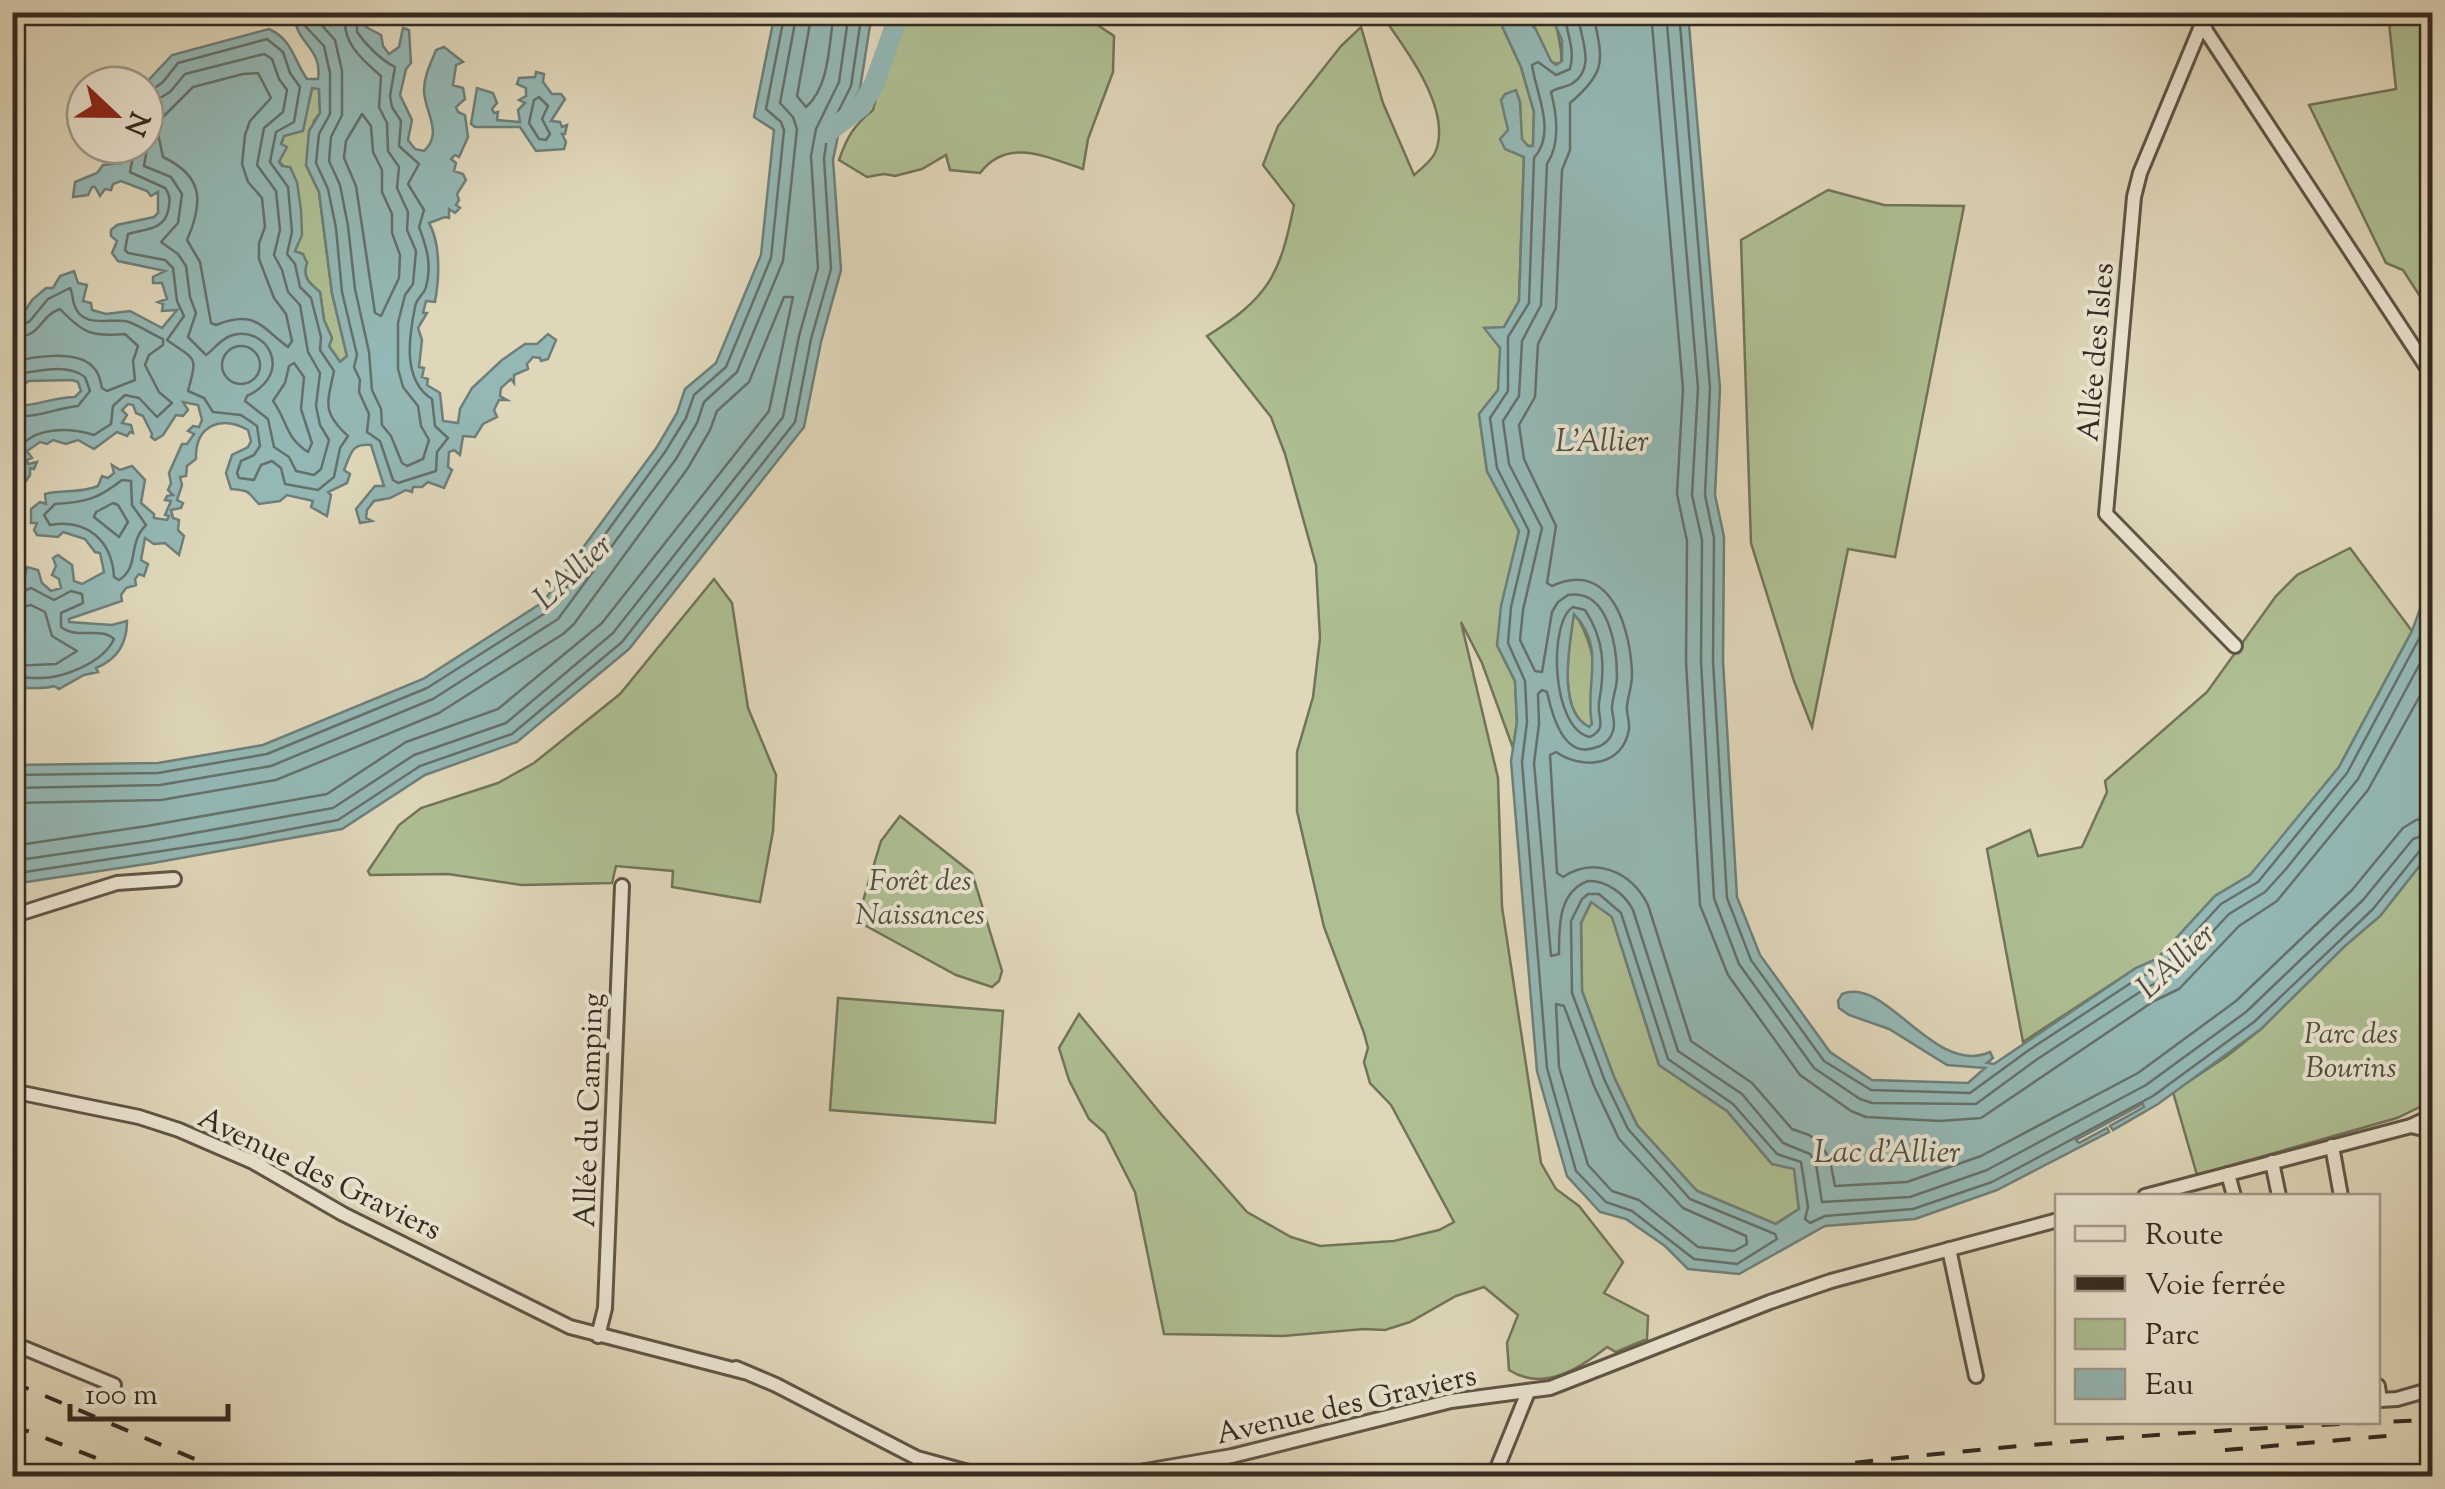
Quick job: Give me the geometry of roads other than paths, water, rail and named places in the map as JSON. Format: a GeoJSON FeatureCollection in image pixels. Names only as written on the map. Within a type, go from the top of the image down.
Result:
{"type":"FeatureCollection","features":[{"type":"Feature","properties":{"kind":"street"},"geometry":{"type":"LineString","coordinates":[[2201,18],[2432,375]]}},
{"type":"Feature","properties":{"kind":"street","name":"Allée des Isles"},"geometry":{"type":"LineString","coordinates":[[2201,18],[2134,197],[2106,514],[2234,646]]}},
{"type":"Feature","properties":{"kind":"street"},"geometry":{"type":"LineString","coordinates":[[12,916],[117,883],[174,880]]}},
{"type":"Feature","properties":{"kind":"street","name":"Allée du Camping"},"geometry":{"type":"LineString","coordinates":[[599,1332],[604,1308],[622,886]]}},
{"type":"Feature","properties":{"kind":"street","name":"Avenue des Graviers"},"geometry":{"type":"LineString","coordinates":[[12,1091],[140,1117],[179,1130],[253,1162],[343,1214],[570,1327],[744,1372],[917,1458],[983,1476]]}},
{"type":"Feature","properties":{"kind":"street"},"geometry":{"type":"LineString","coordinates":[[2153,1194],[2411,1126],[2431,1125]]}},
{"type":"Feature","properties":{"kind":"street"},"geometry":{"type":"LineString","coordinates":[[2332,1146],[2341,1194]]}},
{"type":"Feature","properties":{"kind":"street"},"geometry":{"type":"LineString","coordinates":[[2272,1162],[2278,1194]]}},
{"type":"Feature","properties":{"kind":"street"},"geometry":{"type":"LineString","coordinates":[[2228,1174],[2233,1194]]}},
{"type":"Feature","properties":{"kind":"street","name":"Avenue des Graviers"},"geometry":{"type":"LineString","coordinates":[[1116,1476],[1232,1456],[1421,1408],[1550,1388],[1770,1302],[2055,1221]]}},
{"type":"Feature","properties":{"kind":"street"},"geometry":{"type":"LineString","coordinates":[[1949,1250],[1976,1376]]}},
{"type":"Feature","properties":{"kind":"street"},"geometry":{"type":"LineString","coordinates":[[12,1343],[114,1385]]}},
{"type":"Feature","properties":{"kind":"street"},"geometry":{"type":"LineString","coordinates":[[2380,1393],[2398,1400],[2432,1389]]}},
{"type":"Feature","properties":{"kind":"street"},"geometry":{"type":"LineString","coordinates":[[1494,1476],[1528,1392]]}},
{"type":"Feature","properties":{"kind":"water"},"geometry":{"type":"Polygon","coordinates":[[[382,13],[381,18],[368,21],[366,27],[381,35],[389,54],[399,47],[403,28],[409,30],[411,63],[400,95],[412,120],[408,140],[415,149],[424,151],[432,137],[424,90],[436,50],[444,47],[463,62],[456,65],[453,85],[463,88],[465,99],[456,107],[465,115],[468,137],[459,157],[451,159],[456,163],[454,171],[466,180],[457,194],[456,205],[460,208],[455,213],[449,209],[449,218],[429,223],[437,249],[437,291],[435,302],[426,301],[423,313],[427,313],[418,328],[422,340],[419,367],[424,368],[422,377],[428,379],[427,385],[440,393],[443,421],[458,423],[460,409],[472,388],[502,360],[525,344],[537,344],[548,334],[556,340],[548,359],[533,357],[528,369],[514,375],[514,383],[511,379],[501,388],[500,396],[507,400],[499,400],[494,410],[497,417],[483,424],[475,437],[463,436],[460,455],[454,450],[449,452],[448,467],[452,470],[444,488],[428,482],[413,487],[412,492],[406,490],[374,501],[366,518],[372,521],[360,523],[356,509],[375,486],[384,486],[371,445],[352,451],[344,470],[350,474],[347,483],[328,492],[331,495],[327,516],[311,507],[313,501],[287,495],[280,501],[259,504],[248,492],[231,489],[226,473],[232,455],[248,447],[248,430],[228,423],[212,426],[200,438],[196,459],[187,466],[186,476],[180,477],[182,485],[177,500],[183,503],[181,508],[171,510],[184,536],[179,555],[165,543],[154,544],[145,538],[141,560],[148,564],[144,576],[139,574],[136,585],[126,588],[122,601],[69,619],[112,625],[127,621],[119,650],[96,668],[98,672],[59,689],[13,688],[13,601],[27,567],[38,570],[42,583],[51,591],[61,588],[59,579],[52,575],[56,566],[53,558],[58,555],[72,565],[74,581],[82,584],[104,572],[100,553],[85,539],[63,532],[58,537],[37,535],[37,523],[31,523],[31,509],[40,502],[46,504],[45,494],[98,486],[102,476],[108,478],[114,473],[112,465],[120,470],[132,466],[145,480],[141,503],[154,518],[167,520],[171,501],[165,500],[173,495],[168,490],[169,473],[182,444],[187,444],[194,434],[188,431],[199,427],[202,420],[198,405],[183,402],[188,410],[183,416],[176,415],[155,440],[143,416],[128,404],[122,410],[127,415],[122,423],[131,425],[133,433],[127,436],[117,432],[94,449],[78,440],[66,444],[40,442],[27,451],[32,458],[27,460],[28,464],[37,462],[34,469],[30,468],[23,485],[17,481],[13,484],[13,406],[75,397],[81,391],[78,382],[72,380],[13,385],[13,316],[23,314],[32,300],[46,288],[53,288],[60,276],[74,271],[78,283],[87,285],[83,301],[91,303],[92,310],[106,314],[130,311],[162,328],[177,310],[162,311],[163,304],[158,302],[167,299],[162,283],[153,283],[153,277],[165,271],[118,261],[112,253],[117,241],[111,236],[117,225],[154,217],[158,213],[158,192],[151,196],[121,181],[100,196],[92,187],[88,195],[73,197],[75,182],[97,173],[103,165],[165,165],[163,65],[172,55],[269,29],[288,45],[307,79],[318,79],[316,59],[295,15],[382,13]],[[312,88],[303,131],[284,136],[281,144],[287,147],[279,162],[290,167],[297,182],[302,235],[295,251],[303,254],[307,279],[320,292],[324,320],[332,338],[329,346],[340,362],[347,356],[332,293],[319,192],[306,165],[309,131],[320,113],[319,89],[312,88]]]}},
{"type":"Feature","properties":{"kind":"water","name":"L'Allier"},"geometry":{"type":"Polygon","coordinates":[[[775,13],[872,13],[860,89],[838,136],[833,160],[841,270],[804,427],[629,649],[517,742],[425,775],[342,829],[13,884],[13,765],[158,763],[263,745],[423,679],[543,602],[657,447],[677,413],[685,389],[716,363],[761,255],[774,130],[754,117],[775,13]]]}},
{"type":"Feature","properties":{"kind":"water","name":"L'Allier"},"geometry":{"type":"Polygon","coordinates":[[[1496,13],[1524,13],[1556,65],[1562,61],[1562,40],[1556,27],[1556,13],[1688,13],[1720,388],[1715,495],[1724,537],[1723,661],[1737,897],[1760,955],[1830,1052],[1872,1080],[1968,1083],[1985,1068],[1947,1065],[1889,1029],[1849,1015],[1839,1008],[1842,994],[1859,992],[1876,999],[1949,1051],[1969,1056],[1990,1052],[1993,1058],[1987,1063],[1994,1064],[2136,968],[2157,959],[2215,896],[2250,875],[2339,767],[2412,631],[2432,576],[2432,850],[2380,916],[2261,1029],[2158,1104],[2113,1130],[2110,1126],[2144,1107],[2143,1104],[2076,1140],[2079,1143],[2107,1128],[2109,1132],[1997,1190],[1915,1219],[1825,1226],[1739,1274],[1688,1269],[1665,1246],[1626,1219],[1600,1212],[1567,1176],[1537,1071],[1511,761],[1517,722],[1515,681],[1497,645],[1501,606],[1519,531],[1487,471],[1479,414],[1498,390],[1500,348],[1484,328],[1504,327],[1519,301],[1524,157],[1505,149],[1500,139],[1508,130],[1501,100],[1516,90],[1522,139],[1533,146],[1534,112],[1521,67],[1496,13]],[[1574,614],[1568,658],[1569,692],[1572,707],[1589,727],[1592,653],[1584,627],[1574,614]],[[1591,902],[1581,923],[1582,991],[1614,1077],[1637,1125],[1697,1191],[1776,1224],[1799,1209],[1794,1169],[1772,1164],[1727,1111],[1659,1065],[1612,917],[1591,902]]]}},
{"type":"Feature","properties":{"kind":"water"},"geometry":{"type":"Polygon","coordinates":[[[536,72],[544,74],[543,82],[552,94],[561,94],[565,99],[551,121],[560,122],[562,127],[567,125],[562,134],[564,149],[536,151],[520,127],[471,124],[477,88],[493,93],[497,103],[492,109],[498,112],[497,120],[520,122],[518,110],[525,103],[519,100],[526,96],[526,88],[517,84],[519,78],[535,77],[536,72]]]}},
{"type":"Feature","properties":{"kind":"waterway"},"geometry":{"type":"LineString","coordinates":[[827,133],[861,107],[874,84],[900,12]]}},
{"type":"Feature","properties":{"kind":"railway"},"geometry":{"type":"LineString","coordinates":[[12,1382],[235,1476]]}},
{"type":"Feature","properties":{"kind":"railway"},"geometry":{"type":"LineString","coordinates":[[2380,1422],[2432,1420]]}},
{"type":"Feature","properties":{"kind":"railway"},"geometry":{"type":"LineString","coordinates":[[1748,1476],[2090,1440],[2346,1424]]}},
{"type":"Feature","properties":{"kind":"railway"},"geometry":{"type":"LineString","coordinates":[[12,1425],[142,1476]]}},
{"type":"Feature","properties":{"kind":"railway"},"geometry":{"type":"LineString","coordinates":[[2225,1450],[2398,1435]]}},
{"type":"Feature","properties":{"kind":"railway"},"geometry":{"type":"LineString","coordinates":[[1689,1476],[1760,1468]]}},
{"type":"Feature","properties":{"kind":"park label","name":"Forêt des Naissances"},"geometry":{"type":"Point","coordinates":[920,897]}},
{"type":"Feature","properties":{"kind":"park label","name":"Parc des Bourins"},"geometry":{"type":"Point","coordinates":[2351,1050]}},
{"type":"Feature","properties":{"kind":"water label","name":"Lac d'Allier"},"geometry":{"type":"Point","coordinates":[1887,1151]}}]}
